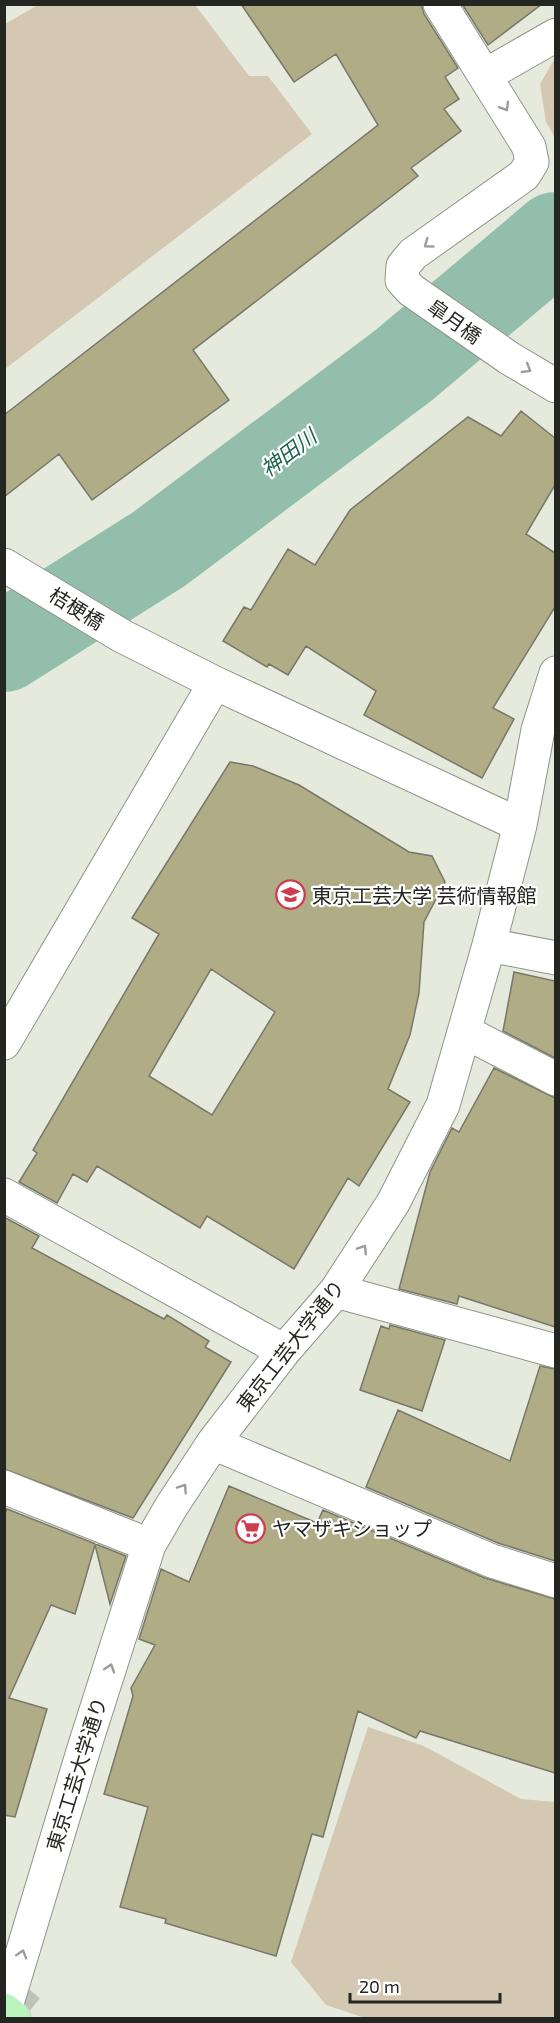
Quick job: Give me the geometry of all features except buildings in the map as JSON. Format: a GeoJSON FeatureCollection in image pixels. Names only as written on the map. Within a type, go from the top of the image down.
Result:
{"type":"FeatureCollection","features":[{"type":"Feature","properties":{"kind":"main road"},"geometry":{"type":"LineString","coordinates":[[5,2010],[14,2019]]}},
{"type":"Feature","properties":{"kind":"street"},"geometry":{"type":"LineString","coordinates":[[440,4],[486,75],[555,35]]}},
{"type":"Feature","properties":{"kind":"street","name":"皐月橋"},"geometry":{"type":"LineString","coordinates":[[486,75],[529,147],[532,162],[524,175],[414,254],[403,266],[402,280],[411,290],[555,386]]}},
{"type":"Feature","properties":{"kind":"street","name":"桔梗橋"},"geometry":{"type":"LineString","coordinates":[[18,573],[122,636],[214,683],[520,825]]}},
{"type":"Feature","properties":{"kind":"street","name":"東京工芸大学通り"},"geometry":{"type":"LineString","coordinates":[[5,2010],[85,1745],[149,1545],[213,1443],[284,1351],[336,1291],[393,1203],[443,1105],[489,945],[520,825],[538,730],[555,673]]}},
{"type":"Feature","properties":{"kind":"street"},"geometry":{"type":"LineString","coordinates":[[4,1043],[214,683]]}},
{"type":"Feature","properties":{"kind":"street"},"geometry":{"type":"LineString","coordinates":[[489,945],[555,958]]}},
{"type":"Feature","properties":{"kind":"street"},"geometry":{"type":"LineString","coordinates":[[465,1032],[555,1079]]}},
{"type":"Feature","properties":{"kind":"street"},"geometry":{"type":"LineString","coordinates":[[4,1195],[284,1351]]}},
{"type":"Feature","properties":{"kind":"street"},"geometry":{"type":"LineString","coordinates":[[336,1291],[555,1351]]}},
{"type":"Feature","properties":{"kind":"street"},"geometry":{"type":"LineString","coordinates":[[213,1443],[492,1561],[555,1581]]}},
{"type":"Feature","properties":{"kind":"street"},"geometry":{"type":"LineString","coordinates":[[4,1487],[149,1545]]}},
{"type":"Feature","properties":{"kind":"shaded area"},"geometry":{"type":"Polygon","coordinates":[[[38,5],[195,5],[249,76],[268,76],[312,134],[5,369],[5,24],[38,5]]]}},
{"type":"Feature","properties":{"kind":"shaded area"},"geometry":{"type":"Polygon","coordinates":[[[555,58],[555,138],[546,122],[540,84],[555,58]]]}},
{"type":"Feature","properties":{"kind":"shaded area"},"geometry":{"type":"Polygon","coordinates":[[[368,1727],[424,1746],[521,1799],[555,1802],[555,2018],[365,2018],[326,2005],[291,1962],[368,1727]]]}},
{"type":"Feature","properties":{"kind":"waterway","name":"神田川"},"geometry":{"type":"LineString","coordinates":[[4,647],[159,549],[404,365],[556,237]]}},
{"type":"Feature","properties":{"kind":"tunnel"},"geometry":{"type":"LineString","coordinates":[[4,1990],[38,2018]]}},
{"type":"Feature","properties":{"kind":"place","name":"東京工芸大学 芸術情報館"},"geometry":{"type":"Point","coordinates":[291,895]}},
{"type":"Feature","properties":{"kind":"place","name":"ヤマザキショップ"},"geometry":{"type":"Point","coordinates":[251,1528]}}]}
